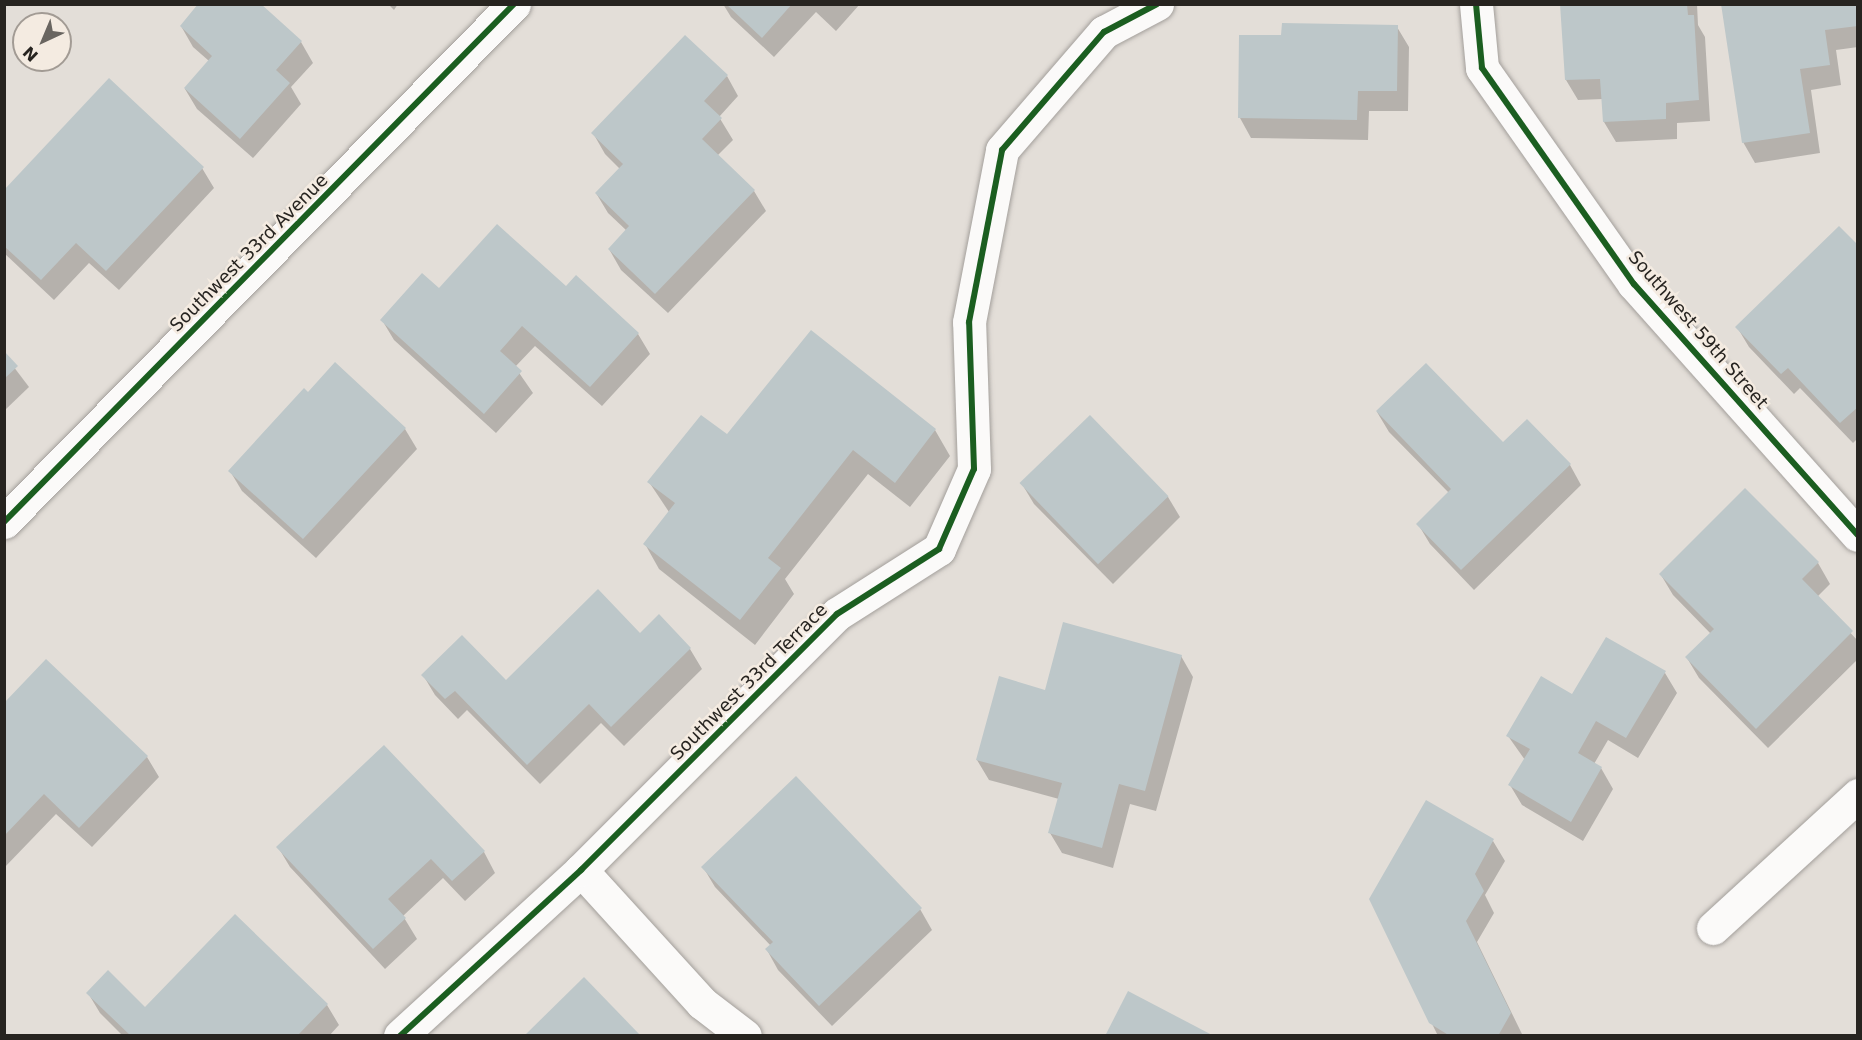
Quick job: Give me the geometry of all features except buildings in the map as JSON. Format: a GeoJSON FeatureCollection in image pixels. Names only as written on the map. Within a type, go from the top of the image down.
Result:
{"type":"FeatureCollection","features":[{"type":"Feature","properties":{"kind":"street","name":"Southwest 33rd Avenue"},"geometry":{"type":"LineString","coordinates":[[4,522],[514,4]]}},
{"type":"Feature","properties":{"kind":"street","name":"Southwest 33rd Terrace"},"geometry":{"type":"LineString","coordinates":[[400,1035],[581,870],[837,614],[939,549],[974,469],[969,322],[1002,150],[1104,32],[1157,4]]}},
{"type":"Feature","properties":{"kind":"street","name":"Southwest 59th Street"},"geometry":{"type":"LineString","coordinates":[[1476,4],[1482,68],[1634,284],[1857,535]]}},
{"type":"Feature","properties":{"kind":"street"},"geometry":{"type":"LineString","coordinates":[[1713,928],[1857,795]]}},
{"type":"Feature","properties":{"kind":"street"},"geometry":{"type":"LineString","coordinates":[[581,870],[702,1003],[745,1035]]}},
{"type":"Feature","properties":{"kind":"cycle path"},"geometry":{"type":"LineString","coordinates":[[4,522],[514,4]]}},
{"type":"Feature","properties":{"kind":"cycle path"},"geometry":{"type":"LineString","coordinates":[[400,1036],[581,870],[837,614],[939,549],[974,469],[969,322],[1002,150],[1104,32],[1157,4]]}},
{"type":"Feature","properties":{"kind":"cycle path"},"geometry":{"type":"LineString","coordinates":[[1476,4],[1482,68],[1634,284],[1858,535]]}}]}
